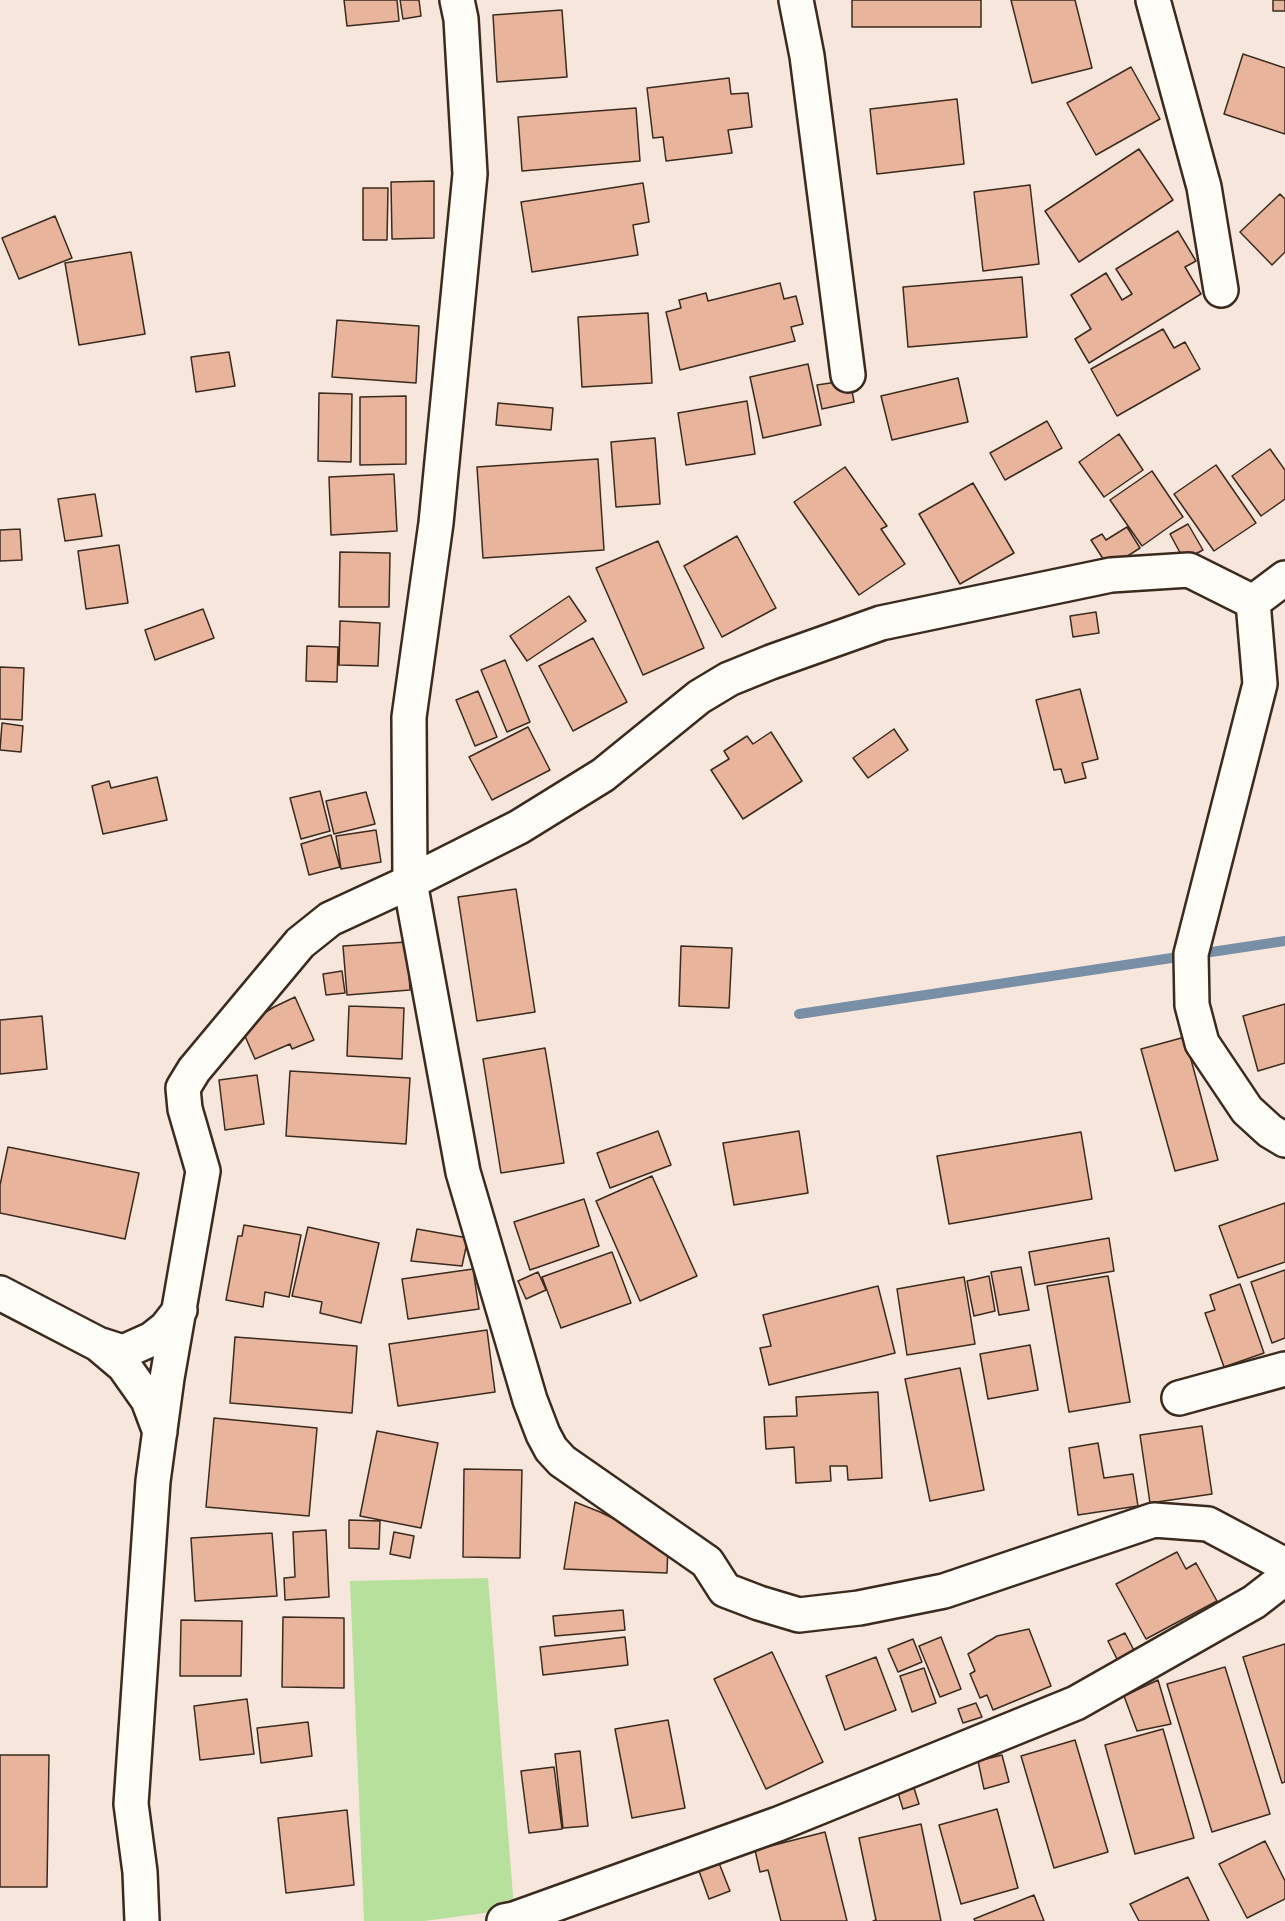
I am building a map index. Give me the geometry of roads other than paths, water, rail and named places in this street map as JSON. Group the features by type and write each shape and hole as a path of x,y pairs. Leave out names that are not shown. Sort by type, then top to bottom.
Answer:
{"street":[{"path":"457,0 461,19 470,174 436,523 409,717 410,882 463,1172 530,1400 543,1434 551,1449 562,1461 707,1562 725,1590 799,1615 859,1608 944,1591 1154,1520 1208,1524 1285,1565"},
{"path":"796,0 807,56 848,375"},
{"path":"1153,0 1204,186 1221,290"},
{"path":"142,1921 140,1872 131,1804 153,1481 167,1378 203,1171 185,1109 183,1088 194,1070 300,943 330,919 519,827 603,775 699,698 729,679 771,662 881,623 1111,574 1189,570 1253,602"},
{"path":"1253,602 1285,578"},
{"path":"1253,602 1260,684 1191,954 1192,1005 1202,1043 1247,1110 1270,1131 1285,1140"},
{"path":"0,1293 98,1344 123,1352 152,1339 166,1328 180,1310"},
{"path":"98,1344 124,1366 148,1400 160,1432"},
{"path":"1179,1398 1285,1369"},
{"path":"504,1921 778,1824 1076,1703 1254,1602 1285,1578"}],"waterway":[{"path":"799,1014 1285,941"}]}
